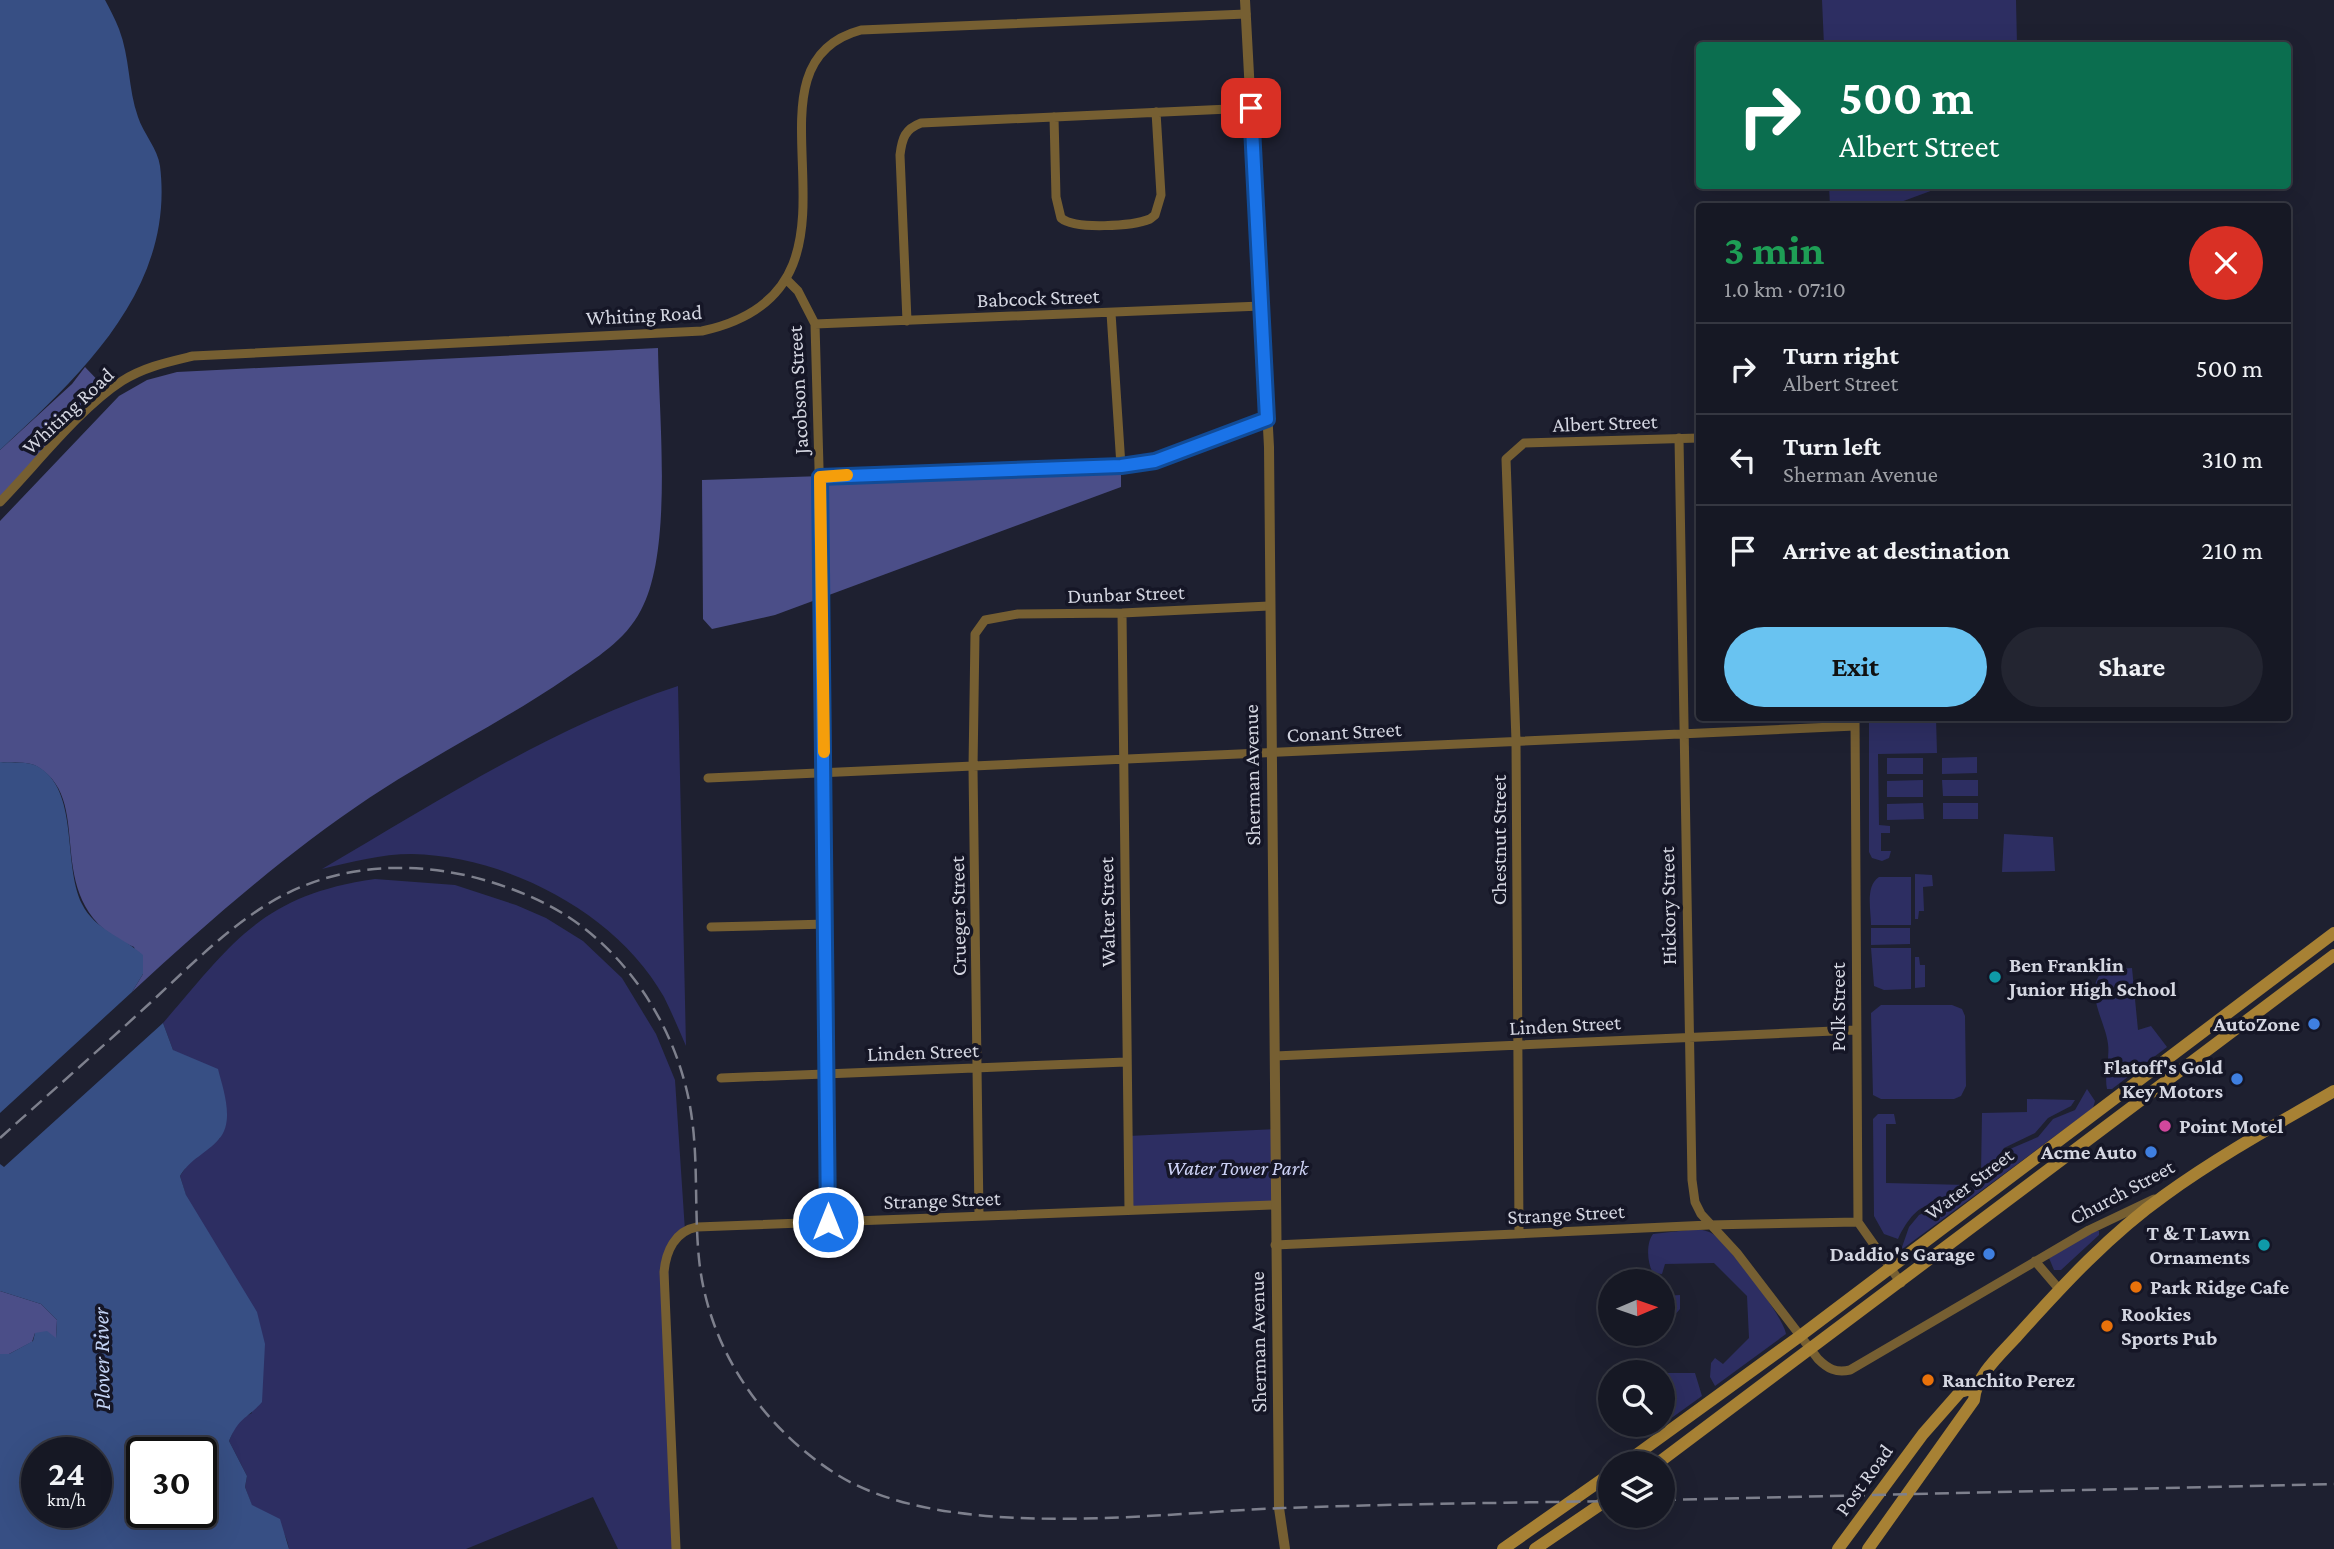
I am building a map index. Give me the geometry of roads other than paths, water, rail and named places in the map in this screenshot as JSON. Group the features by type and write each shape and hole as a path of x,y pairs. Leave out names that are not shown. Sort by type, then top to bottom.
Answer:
{"main road":[{"name":"Water Street","path":"1642,1451 1800,1336 2334,933"},
{"name":"Water Street","path":"1674,1451 1811,1351 2334,955"},
{"name":"Church Street","path":"2164,1195 2257,1135 2334,1091"},
{"path":"1868,1549 1974,1399 1975,1388 2059,1289 2164,1195"},
{"name":"Post Road","path":"1838,1549 1923,1434 1960,1392 1975,1388"},
{"path":"1503,1549 1598,1482"},
{"path":"1535,1549 1598,1506"}],"street":[{"name":"Sherman Avenue","path":"1245,0 1267,419 1279,1508 1285,1549"},
{"name":"Whiting Road","path":"0,502 108,391 136,373 168,361 248,353 702,331 746,316 771,298 786,279 799,248 804,223 804,83 820,52 839,39 861,30 1246,14"},
{"path":"907,321 900,155 905,134 911,127 922,123 1251,108"},
{"path":"1054,117 1056,197 1061,218 1075,225 1136,223 1150,219 1160,205 1156,113"},
{"name":"Jacobson Street","path":"786,279 798,291 815,324 827,924 828,1222"},
{"name":"Babcock Street","path":"815,324 1261,306"},
{"path":"1111,313 1121,466"},
{"path":"820,477 1121,466 1155,461 1267,419"},
{"name":"Albert Street","path":"1513,450 1524,443 1696,438"},
{"name":"Hickory Street","path":"1679,439 1687,1037 1692,1180 1695,1202 1709,1225 1737,1253 1800,1336"},
{"name":"Chestnut Street","path":"1513,450 1506,460 1516,741 1520,1233"},
{"name":"Dunbar Street","path":"985,620 1018,614 1122,613 1269,606"},
{"name":"Walter Street","path":"1122,613 1129,1210"},
{"name":"Crueger Street","path":"979,1216 973,649 975,634 985,620"},
{"name":"Conant Street","path":"708,778 1684,735 1855,722"},
{"name":"Polk Street","path":"1855,722 1857,1222"},
{"path":"711,927 827,924"},
{"name":"Linden Street","path":"1275,1056 1856,1030"},
{"name":"Linden Street","path":"721,1078 1126,1062"},
{"name":"Church Street","path":"1800,1336 1829,1369 1850,1370 2126,1210 2164,1195"},
{"name":"Strange Street","path":"676,1549 664,1286 665,1263 671,1246 685,1231 697,1227 1275,1205"},
{"path":"1857,1222 1901,1283"},
{"name":"Strange Street","path":"1275,1245 1709,1225 1857,1222"},
{"path":"2035,1261 2059,1289"}],"water":[{"path":"0,0 105,0 123,40 138,117 159,160 161,210 153,251 138,289 116,325 91,359 62,391 0,450"},
{"path":"0,762 33,764 50,777 65,809 76,887 82,904 102,927 143,955 143,974 132,992 0,1113"},
{"name":"Plover River","path":"163,1023 173,1050 218,1069 227,1114 224,1132 180,1176 186,1195 257,1312 265,1344 262,1402 240,1422 229,1441 247,1476 245,1487 252,1505 280,1519 289,1549 0,1549 0,1354 9,1354 33,1341 35,1333 47,1331 56,1338 57,1320 41,1304 0,1291 0,1164 4,1167"}],"railway":[{"path":"0,1138 208,950 238,924 271,902 303,886 337,875 372,869 407,868 477,878 511,889 569,917 613,955 649,1001 675,1053 689,1102 695,1147 699,1259 704,1292 714,1324 743,1382 763,1409 809,1455 836,1474 882,1495 934,1509 992,1516 1053,1519 1283,1508 1598,1501"},
{"path":"1675,1500 2334,1484"}],"place":[{"name":"Ben Franklin Junior High School","path":"1995,977"},
{"name":"AutoZone","path":"2314,1024"},
{"name":"Flatoff's Gold Key Motors","path":"2237,1079"},
{"name":"Point Motel","path":"2165,1126"},
{"name":"Acme Auto","path":"2151,1152"},
{"name":"T & T Lawn Ornaments","path":"2264,1245"},
{"name":"Daddio's Garage","path":"1989,1254"},
{"name":"Park Ridge Cafe","path":"2136,1287"},
{"name":"Rookies Sports Pub","path":"2107,1326"},
{"name":"Ranchito Perez","path":"1928,1380"}],"park label":[{"name":"Water Tower Park","path":"1237,1168"}]}
